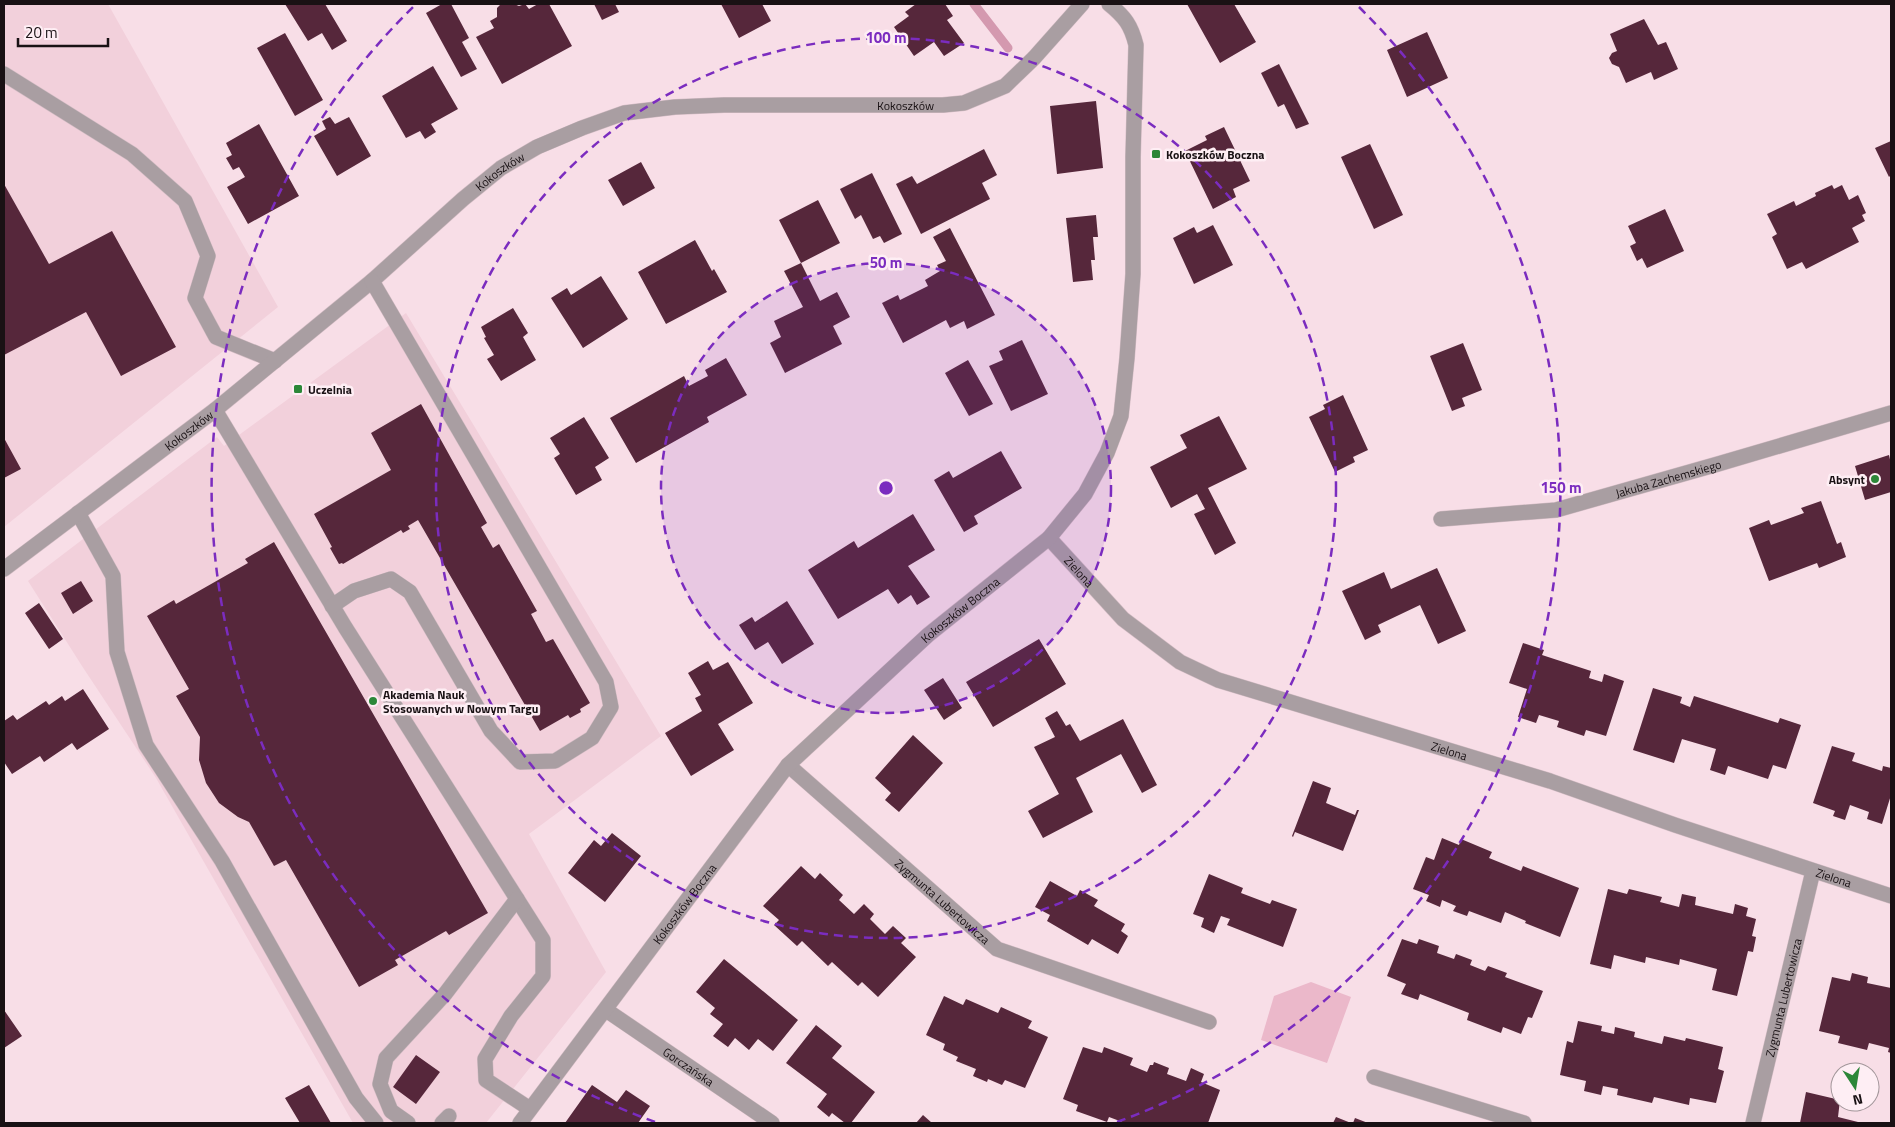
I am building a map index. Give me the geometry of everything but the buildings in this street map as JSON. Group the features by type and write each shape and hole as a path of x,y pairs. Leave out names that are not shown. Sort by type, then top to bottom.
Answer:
{"street":[{"name":"Kokoszków","path":"4,570 215,410 372,281 463,199 501,168 537,147 624,113 724,105 943,105 964,103 1005,86 1034,58 1082,4"},
{"name":"Kokoszków Boczna","path":"520,1123 788,765 928,635 1049,538 1085,494 1107,453 1121,416 1133,274 1133,158 1136,45 1132,29 1110,4"},
{"path":"4,74 132,154 185,201 208,256 195,298 216,337 275,361"},
{"path":"332,606 354,591 391,579 410,592 491,731 520,762 555,761 592,738 611,708 606,682 372,281"},
{"path":"215,410 332,606 544,940 543,976 512,1016 485,1059 486,1080 530,1109"},
{"name":"Jakuba Zachemskiego","path":"1441,519 1556,510 1891,413"},
{"path":"78,513 113,576 117,652 146,746 222,861 356,1098 376,1123"},
{"name":"Zielona","path":"1049,538 1123,618 1180,662 1218,680 1550,781 1891,896"},
{"name":"Zygmunta Lubertowicza","path":"788,765 996,949 1209,1022"},
{"name":"Zygmunta Lubertowicza","path":"1752,1123 1813,871"},
{"path":"408,1123 391,1111 380,1084 386,1058 445,994 517,899"},
{"name":"Gorczańska","path":"606,1010 772,1123"},
{"path":"1374,1077 1524,1123"}],"shaded area":[{"path":"4,4 108,4 278,307 4,527"},
{"name":"Akademia Nauk Stosowanych w Nowym Targu","path":"406,313 661,736 529,834 606,972 486,1123 353,1123 156,778 28,581 217,437 224,446"},
{"path":"1311,982 1351,997 1327,1063 1261,1040 1274,996"}],"waterway":[{"path":"974,4 1008,48"}],"place":[{"name":"Kokoszków Boczna","path":"1156,154"},
{"name":"Uczelnia","path":"298,389"},
{"name":"Absynt","path":"1875,479"},
{"name":"Akademia Nauk Stosowanych w Nowym Targu","path":"373,701"}]}
